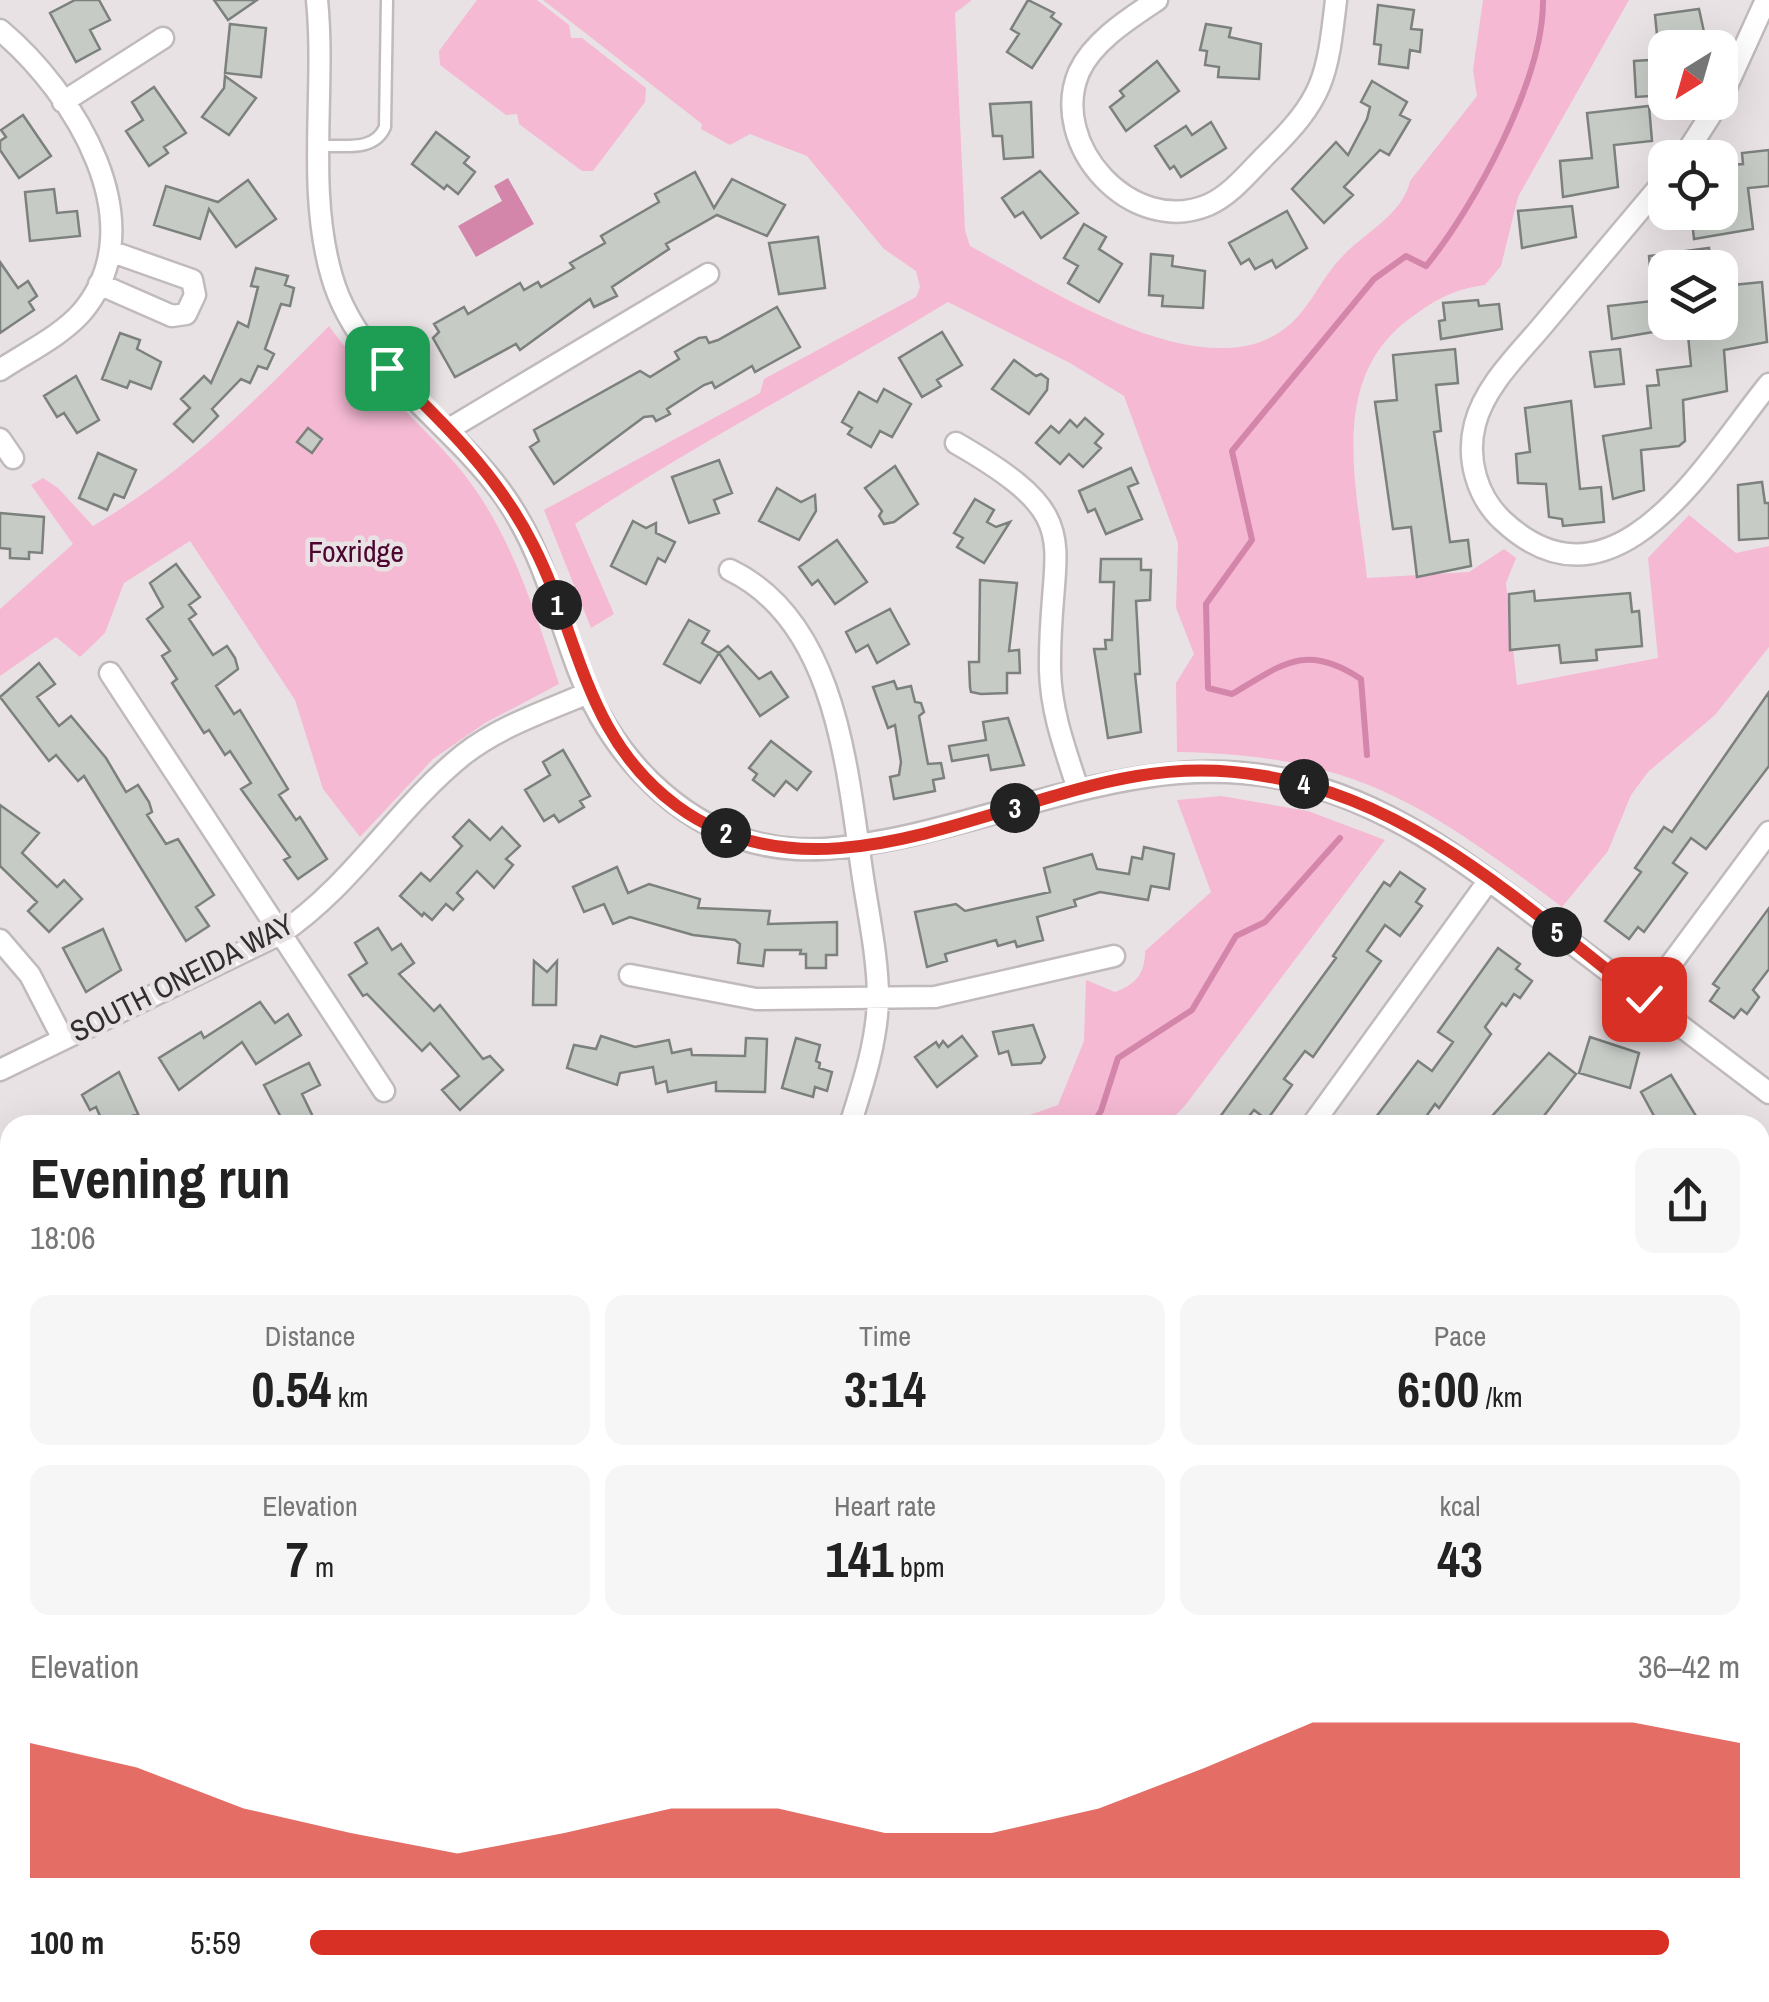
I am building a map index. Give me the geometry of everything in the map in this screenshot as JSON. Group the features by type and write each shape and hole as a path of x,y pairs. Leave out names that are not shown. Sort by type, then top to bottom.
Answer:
{"street":[{"path":"318,0 324,234 333,284 367,344 449,429 505,497 547,575 588,693 610,733 640,772 700,820 769,846 822,849 932,830 1078,788 1139,775 1192,771 1287,780 1393,816 1489,880 1769,1093"},
{"path":"1157,0 1090,54 1080,70 1071,108 1081,146 1108,182 1143,205 1177,211 1210,204 1231,189 1298,124 1324,84 1336,0"},
{"path":"1738,62 1766,0"},
{"path":"0,30 28,56 64,102 113,215 110,251 98,284 79,315 0,370"},
{"path":"64,102 164,38"},
{"path":"1648,200 1497,381 1480,410 1473,441 1475,474 1496,514 1521,535 1551,550 1581,556 1613,550 1666,509 1769,384"},
{"path":"98,284 172,316 186,314 193,304 192,280 110,251"},
{"path":"449,429 708,274"},
{"path":"0,439 12,458"},
{"path":"956,443 1020,482 1053,530 1059,559 1051,688 1058,730 1078,788"},
{"path":"730,570 766,590 791,623 819,673 841,741 878,998 872,1048 853,1115"},
{"path":"110,673 384,1090"},
{"name":"SOUTH ONEIDA WAY","path":"0,1070 280,934 320,904 424,791 464,754 504,730 588,693"},
{"path":"1644,999 1769,832"},
{"path":"1319,1115 1489,880"},
{"path":"0,940 30,976 63,1038"},
{"path":"630,974 756,999 878,998 960,994 1114,956"}],"lane":[{"path":"320,146 372,144 385,127 387,0"}],"green space":[{"path":"477,0 537,0 569,25 571,38 582,38 646,88 645,102 593,171 582,171 519,124 517,114 506,115 440,65 439,51"},
{"path":"543,0 972,0 955,13 965,230 970,246 1127,327 1172,341 1215,348 1254,344 1288,326 1340,259 1399,204 1410,181 1477,96 1473,70 1483,0 1629,0 1518,197 1501,266 1485,285 1449,295 1416,314 1387,339 1369,368 1358,400 1354,434 1354,469 1367,578 1469,572 1504,549 1516,558 1506,583 1517,685 1658,658 1648,558 1689,515 1736,553 1769,546 1769,647 1715,715 1648,772 1631,795 1608,851 1562,907 1469,840 1385,792 1293,763 1177,752 1176,683 1194,654 1176,608 1178,543 1124,396 1070,363 948,302 575,524 614,614 591,628 544,510 760,393 764,379 916,297 920,287 916,271 884,249 807,156 750,134 730,145 701,129 702,124"},
{"name":"Foxridge","path":"329,326 477,492 519,571 559,684 485,723 433,759 360,837 323,789 295,700 190,541 124,583 105,633 80,657 56,637 0,676 0,609 73,544 31,485 43,478 58,488 93,526 190,458 246,409"},
{"path":"1221,796 1308,811 1385,840 1176,1115 1030,1115 1058,1105 1084,1041 1086,980 1115,992 1129,985 1141,972 1145,951 1211,892 1177,800"}],"shaded area":[{"path":"508,178 534,224 476,257 458,226 502,201 494,186"}],"building":[{"path":"75,0 99,0 110,20 90,30 100,49 76,62 50,13"},
{"path":"214,0 257,0 228,20"},
{"path":"1028,0 1054,13 1051,17 1061,24 1032,68 1007,52 1019,34 1011,29"},
{"path":"1378,5 1414,10 1411,29 1422,30 1420,52 1410,50 1408,68 1379,64 1381,45 1374,44"},
{"path":"1699,9 1704,30 1656,30 1655,15"},
{"path":"230,24 266,28 261,77 225,73"},
{"path":"1206,24 1231,28 1229,37 1261,44 1259,79 1218,77 1219,67 1205,65 1207,51 1200,50"},
{"path":"1648,60 1648,96 1636,97 1634,61"},
{"path":"1157,61 1179,91 1126,131 1110,107 1124,96 1120,91"},
{"path":"225,76 256,98 229,135 202,117 224,88"},
{"path":"1372,81 1407,102 1400,115 1410,120 1389,155 1380,150 1344,187 1353,195 1324,223 1292,189 1336,142 1348,155 1367,119 1370,107 1361,102"},
{"path":"154,87 186,133 164,147 168,153 149,166 126,131 143,120 132,102"},
{"path":"1031,102 1033,157 1004,159 1002,136 993,136 990,104"},
{"path":"1648,106 1652,140 1614,145 1618,187 1563,197 1560,161 1592,158 1587,113"},
{"path":"23,115 51,156 19,178 0,150 0,141 6,137 1,130"},
{"path":"1211,122 1226,148 1181,177 1174,166 1170,169 1155,146 1186,126 1192,135"},
{"path":"436,132 469,157 464,163 475,172 458,194 447,185 444,189 412,164"},
{"path":"1769,150 1769,186 1748,188 1753,229 1694,239 1693,230 1738,230 1738,164 1743,164 1742,153"},
{"path":"1040,171 1078,213 1041,238 1023,212 1015,217 1002,198"},
{"path":"695,172 714,208 732,179 785,205 767,236 717,215 666,244 669,249 612,287 617,296 594,307 590,299 520,350 516,344 455,377 433,338 439,332 434,324 464,307 468,314 520,283 524,290 538,282 541,287 574,268 570,263 605,243 601,236 659,202 655,194"},
{"path":"248,180 276,219 236,247 209,209 200,239 154,225 166,186 218,202"},
{"path":"54,189 57,213 77,211 80,236 30,241 25,192"},
{"path":"1572,206 1576,237 1522,248 1518,211"},
{"path":"1287,211 1307,248 1276,268 1272,260 1255,269 1249,259 1241,264 1229,243"},
{"path":"1084,224 1106,237 1099,249 1122,264 1099,302 1068,283 1078,266 1064,258"},
{"path":"818,237 825,288 779,294 769,243"},
{"path":"1151,254 1173,256 1172,266 1205,271 1203,308 1162,306 1163,296 1149,295"},
{"path":"0,262 18,288 28,281 37,296 29,302 34,310 0,333"},
{"path":"256,268 288,276 285,285 294,288 290,306 281,304 265,349 274,354 267,369 258,366 250,383 241,379 212,409 218,416 193,442 174,424 190,408 181,399 204,376 211,383 238,322 248,327 258,287 251,286"},
{"path":"1762,282 1767,342 1724,350 1727,391 1683,400 1685,441 1679,446 1641,450 1644,490 1613,499 1603,436 1651,428 1647,386 1659,385 1657,370 1691,366 1688,340 1738,340 1738,284"},
{"path":"1478,300 1479,306 1499,304 1502,329 1441,339 1443,303"},
{"path":"1648,302 1648,333 1612,339 1608,306"},
{"path":"777,307 800,347 755,372 752,366 715,388 712,382 704,385 656,421 653,416 644,417 554,484 530,447 539,441 534,430 640,371 650,377 679,359 675,352 699,338 706,337 709,343 718,340"},
{"path":"942,332 962,365 937,380 941,386 922,397 899,358"},
{"path":"120,333 140,340 137,349 161,362 151,389 130,381 127,388 102,379"},
{"path":"1455,349 1458,383 1436,385 1441,431 1434,432 1450,542 1468,540 1471,566 1417,577 1411,527 1393,529 1375,402 1397,400 1393,355"},
{"path":"1620,349 1624,384 1595,387 1590,352"},
{"path":"1014,360 1036,376 1041,374 1048,379 1047,390 1029,414 992,389"},
{"path":"76,376 99,420 77,433 64,413 57,417 44,396"},
{"path":"884,389 911,404 892,437 880,431 871,447 848,434 852,428 842,422 859,392 877,402"},
{"path":"1571,401 1580,489 1601,487 1604,522 1563,526 1562,519 1549,517 1546,484 1518,483 1516,454 1530,452 1525,408"},
{"path":"1085,418 1103,434 1095,443 1101,448 1083,467 1069,454 1060,464 1036,443 1051,426 1059,433 1070,420 1077,427"},
{"path":"308,428 322,439 312,453 297,442"},
{"path":"98,453 136,470 124,498 114,494 107,510 79,498"},
{"path":"719,460 732,493 714,500 719,513 689,523 672,477"},
{"path":"895,466 918,504 894,522 884,524 879,516 882,511 865,488"},
{"path":"1131,468 1138,483 1128,487 1142,519 1106,534 1095,509 1088,512 1079,491"},
{"path":"1762,482 1765,503 1769,503 1769,538 1739,540 1738,485"},
{"path":"777,488 801,502 815,495 816,511 799,540 759,521"},
{"path":"975,499 994,510 987,522 996,527 1010,522 984,563 957,547 963,538 954,533"},
{"path":"0,513 44,517 42,553 29,552 29,559 10,558 10,549 0,548"},
{"path":"633,521 646,528 656,523 656,533 675,542 665,562 658,558 646,584 611,566"},
{"path":"837,540 867,582 835,604 818,580 812,585 799,567"},
{"path":"1101,559 1141,559 1141,570 1151,570 1150,600 1136,601 1140,674 1135,674 1141,732 1108,738 1094,649 1106,649 1105,640 1112,640 1114,582 1100,582"},
{"path":"176,564 200,597 189,605 196,614 189,619 213,655 227,646 235,658 238,669 216,686 234,714 240,710 288,789 279,795 296,820 300,817 327,859 298,879 284,860 290,857 241,789 251,783 230,751 225,755 209,730 204,733 172,683 177,679 162,656 170,651 147,619 163,607 150,583"},
{"path":"980,580 1017,583 1009,651 1019,650 1020,673 1007,673 1007,693 971,692 969,662 979,662"},
{"path":"1534,591 1535,601 1630,593 1632,612 1639,611 1642,646 1596,650 1597,660 1561,663 1559,645 1510,650 1509,594"},
{"path":"890,609 909,644 877,663 868,645 856,652 846,632"},
{"path":"689,620 709,631 702,643 719,653 700,683 664,664"},
{"path":"728,646 759,679 771,672 788,697 760,716 719,653"},
{"path":"39,663 55,684 37,697 59,726 71,716 106,758 126,792 138,785 152,812 147,815 166,844 178,839 214,895 196,907 209,926 186,941 84,776 78,781 56,755 49,761 0,697"},
{"path":"894,681 897,689 911,686 915,702 921,703 924,712 919,716 928,764 941,763 944,778 933,780 935,791 894,799 890,777 899,775 901,762 895,725 888,728 873,687"},
{"path":"1769,692 1769,766 1706,849 1691,838 1673,863 1687,873 1644,932 1638,927 1629,939 1605,921 1641,872 1635,868 1664,827 1672,832"},
{"path":"1008,718 1024,765 991,770 988,755 952,761 949,746 986,740 983,722"},
{"path":"771,741 811,772 797,790 786,781 774,796 753,780 757,774 749,768"},
{"path":"563,750 590,796 580,801 584,807 559,822 554,815 544,821 525,790 550,775 543,762"},
{"path":"0,805 39,833 22,853 57,887 64,880 82,899 49,932 28,911 37,902 0,866"},
{"path":"469,820 490,840 502,827 520,846 506,859 513,865 494,888 477,871 457,893 463,899 453,910 446,904 432,920 424,913 422,916 400,896 421,873 430,881 462,846 453,837"},
{"path":"1144,847 1174,854 1169,889 1151,886 1148,900 1100,892 1074,900 1076,906 1037,917 1043,940 1017,947 1015,941 998,946 996,940 945,954 947,961 927,967 915,912 956,904 965,911 1050,892 1044,868 1092,854 1097,869 1129,874 1132,857 1142,859"},
{"path":"617,867 628,893 649,884 700,899 698,908 770,911 768,924 837,922 837,955 826,955 826,968 806,968 806,954 800,954 801,950 765,950 763,966 738,963 740,944 735,940 693,935 630,917 613,924 604,904 584,912 573,887"},
{"path":"1400,872 1425,889 1416,902 1422,906 1400,936 1385,925 1367,951 1381,961 1313,1057 1305,1051 1284,1079 1292,1085 1271,1115 1254,1110 1250,1115 1221,1115 1336,958 1333,956 1384,882 1390,886"},
{"path":"1769,908 1769,969 1753,990 1759,997 1747,1014 1741,1009 1734,1018 1710,1001 1719,988 1713,984"},
{"path":"378,928 392,950 401,944 414,963 399,974 434,1011 440,1005 483,1059 490,1056 503,1070 460,1110 442,1090 459,1076 430,1043 422,1051 367,994 363,996 349,975 367,963 355,943"},
{"path":"103,929 121,970 86,992 63,948"},
{"path":"1498,948 1520,964 1516,969 1532,981 1520,998 1514,994 1506,1006 1502,1003 1485,1027 1491,1034 1439,1108 1435,1104 1427,1115 1378,1115 1418,1061 1432,1071 1453,1042 1438,1032"},
{"path":"534,961 547,972 557,961 556,1005 533,1005"},
{"path":"260,1002 275,1023 288,1014 301,1035 256,1064 242,1042 179,1090 159,1058 201,1032 204,1038"},
{"path":"1033,1025 1045,1057 1041,1063 1012,1065 1008,1051 999,1054 993,1032"},
{"path":"601,1036 635,1047 669,1040 672,1053 691,1049 692,1055 745,1056 746,1038 767,1039 765,1092 716,1091 716,1082 668,1092 666,1081 656,1084 653,1067 620,1073 617,1085 567,1068 574,1045 596,1049"},
{"path":"962,1036 977,1056 937,1087 915,1057 936,1042 939,1047 943,1041 948,1047"},
{"path":"1590,1037 1639,1053 1630,1088 1579,1073"},
{"path":"796,1038 820,1045 816,1061 819,1068 832,1072 827,1091 815,1087 813,1097 782,1088"},
{"path":"1549,1053 1576,1074 1545,1115 1493,1115"},
{"path":"309,1063 320,1085 302,1094 312,1115 280,1115 264,1085"},
{"path":"119,1072 138,1114 100,1115 96,1107 90,1110 82,1095"},
{"path":"1671,1075 1695,1115 1654,1115 1641,1092"}],"waterway":[{"path":"1367,755 1361,679 1342,668 1325,662 1295,661 1232,694 1208,688 1206,604 1252,540 1232,451 1374,279 1406,256 1426,266 1445,241 1485,176 1519,103 1532,66 1543,0"},
{"path":"1098,1115 1118,1058 1192,1010 1236,936 1265,922 1340,838"}],"route":[{"path":"387,368 449,429 522,523 547,575 588,693 610,733 657,789 721,831 769,846 822,849 932,830 1078,788 1139,775 1192,771 1262,775 1319,788 1393,816 1456,856 1644,999"}]}
